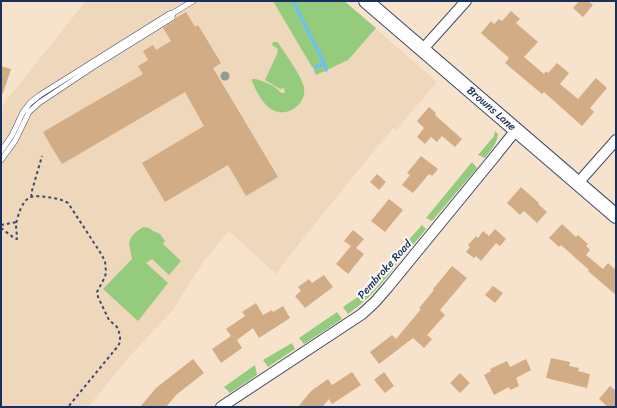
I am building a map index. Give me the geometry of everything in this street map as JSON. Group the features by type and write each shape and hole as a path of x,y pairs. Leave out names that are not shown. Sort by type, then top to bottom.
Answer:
{"street":[{"name":"Browns Lane","path":"366,1 616,216"},
{"path":"422,50 466,1"},
{"name":"Pembroke Road","path":"222,407 362,314 375,302 516,130"},
{"path":"578,183 616,140"}],"lane":[{"path":"1,151 11,137 23,112 40,94 169,14 193,1"},
{"path":"1,160 15,141 32,108 93,67 172,18 173,13"}],"path":[{"path":"32,197 31,194 42,156"},
{"path":"1,227 17,239 17,222 25,202 32,197 50,197 59,199 68,203 105,261 105,277 97,292 109,320 119,332 120,342 68,407"},
{"path":"1,227 17,222"}],"shaded area":[{"path":"86,1 344,1 437,82 396,130 393,128 304,237 276,274 229,231 204,261 172,311 129,357 88,407 1,407 1,107"}],"green space":[{"path":"273,1 292,1 322,62 315,67 312,67"},
{"path":"294,1 344,1 376,28 348,60 316,75 314,71 320,65 324,64 324,70 327,69"},
{"path":"273,42 277,42 279,44 297,71 304,87 304,94 299,105 289,111 277,112 271,109 265,104 257,93 252,81 252,79 255,79 263,81 281,93 285,92 284,88 280,89 265,80 277,54 278,49 272,45"},
{"path":"495,131 498,134 495,144 491,150 485,158 478,155 494,136"},
{"path":"472,162 477,168 432,221 426,218"},
{"path":"422,225 426,229 404,256 398,252"},
{"path":"143,227 149,228 160,234 165,241 163,244 181,261 169,275 152,259 146,263 168,283 138,321 103,289 132,259 129,246 130,240 135,233"},
{"path":"393,257 398,262 387,277 369,297 348,314 343,307 359,296"},
{"path":"337,312 342,319 304,344 299,338"},
{"path":"292,343 295,349 268,367 263,360"},
{"path":"255,365 257,375 230,393 224,387"}],"building":[{"path":"579,1 588,1 593,5 583,17 573,8"},
{"path":"511,11 520,19 516,23 538,42 524,57 544,74 546,71 548,73 557,63 569,73 560,84 578,99 596,78 607,88 590,108 594,112 582,126 544,92 542,94 505,63 509,58 481,33 491,21 494,24 499,19 502,21"},
{"path":"186,12 195,27 198,25 221,63 213,68 278,177 246,196 228,165 165,202 142,163 204,126 185,92 62,164 43,132 143,74 138,66 148,60 143,51 153,45 156,50 171,41 163,28"},
{"path":"1,66 11,69 3,93 1,93"},
{"path":"429,107 436,113 435,115 462,139 455,147 442,136 437,142 431,137 425,144 417,137 424,128 417,121"},
{"path":"421,156 438,169 432,176 429,174 413,193 402,185 410,175 407,173"},
{"path":"377,174 386,182 379,190 370,182"},
{"path":"521,187 547,212 537,223 524,211 520,215 507,203"},
{"path":"389,199 403,210 385,232 371,221"},
{"path":"562,224 576,237 578,235 588,244 586,246 590,250 586,255 603,269 608,263 616,270 616,295 561,245 559,247 549,238"},
{"path":"495,229 506,239 500,246 496,243 481,261 476,256 474,258 466,252 470,247 468,245 476,236 478,238 483,231 489,236"},
{"path":"353,230 364,239 356,248 364,254 348,274 336,264 351,246 344,241"},
{"path":"452,266 467,278 440,310 445,315 427,335 432,339 424,348 413,338 379,364 370,352 392,335 396,339 421,309 419,308"},
{"path":"324,275 333,287 305,308 295,296 301,291 298,287 309,279 312,283"},
{"path":"493,286 503,293 495,303 485,295"},
{"path":"256,303 263,315 272,310 273,312 283,306 290,318 259,338 253,328 237,340 242,348 221,363 212,349 231,336 226,329 245,316 242,312"},
{"path":"551,358 570,362 569,366 579,368 578,371 590,374 587,388 546,378"},
{"path":"193,359 204,373 176,395 166,407 140,407 156,388"},
{"path":"526,359 531,370 516,378 519,386 510,390 509,387 494,395 484,375 491,371 490,369 507,361 510,367"},
{"path":"352,372 361,385 332,404 329,399 322,407 298,407 311,391 328,379 332,385"},
{"path":"384,372 394,386 385,393 374,380"},
{"path":"460,373 470,383 460,393 450,383"},
{"path":"610,386 616,391 616,407 608,407 599,399"}],"waterway":[{"path":"293,1 324,63 326,70"},
{"path":"315,68 323,63"}]}
